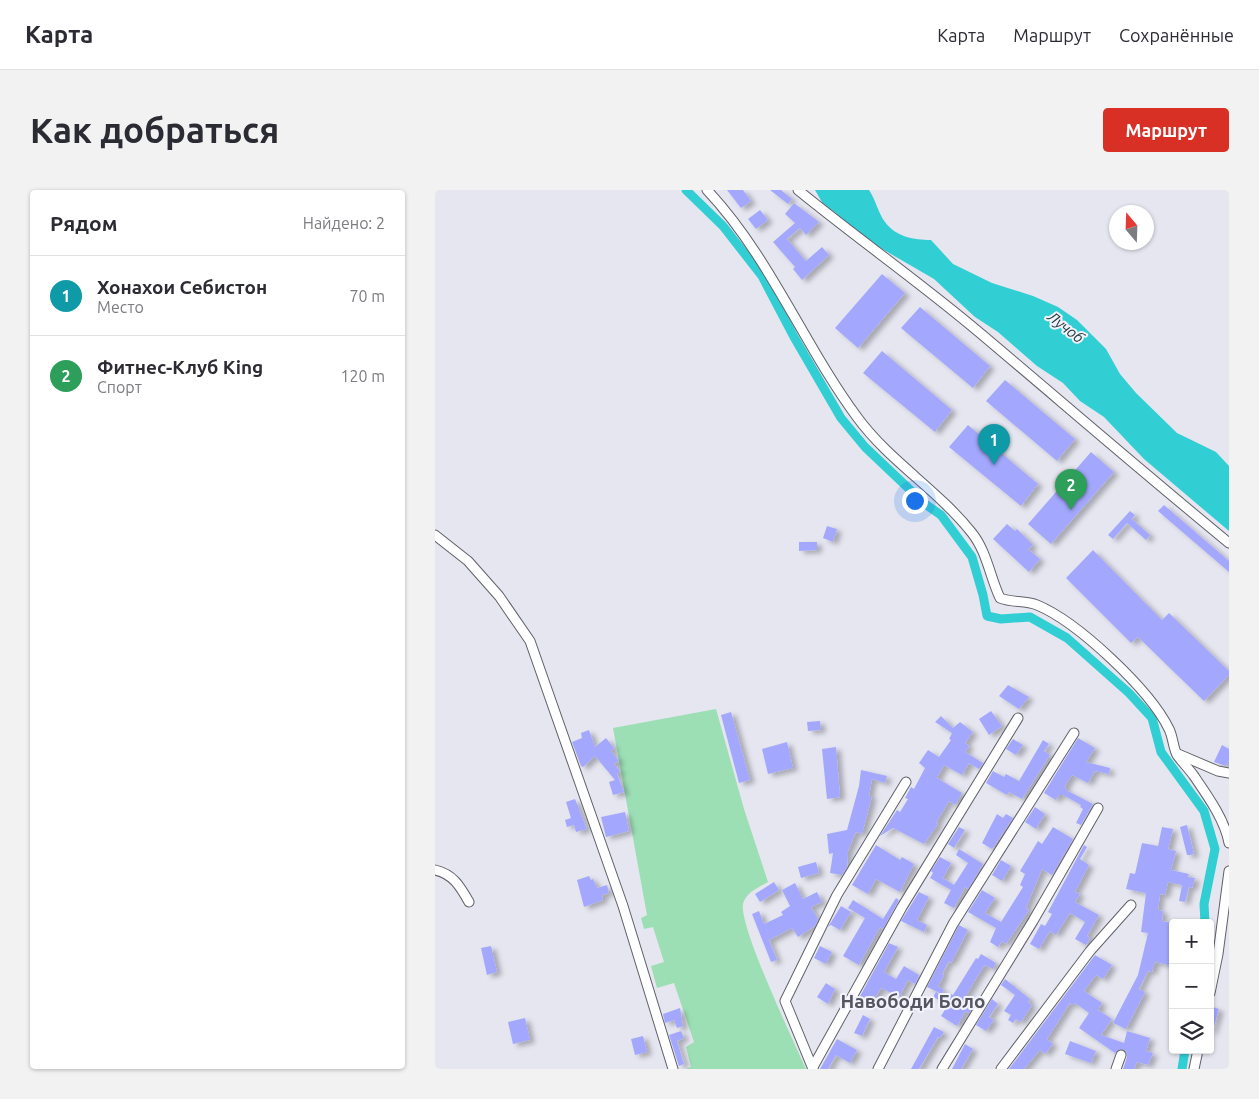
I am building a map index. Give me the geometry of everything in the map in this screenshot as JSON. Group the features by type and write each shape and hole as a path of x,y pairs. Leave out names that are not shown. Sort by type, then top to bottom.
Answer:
{"street":[{"path":"707,190 724,208 778,287 835,386 859,420 893,455 938,496 973,534 988,562 1001,598 1006,601 1027,601 1037,605 1083,634 1124,673 1154,706 1170,730 1177,754 1216,812 1229,843"},
{"path":"798,190 845,228 888,258 980,332 1101,438 1229,543"},
{"path":"435,535 468,561 499,596 530,641 623,906 673,1069"},
{"path":"813,1068 902,907 1017,718"},
{"path":"878,1069 953,924 1074,733"},
{"path":"1177,754 1218,771 1229,773"},
{"path":"813,1068 785,1001 837,896 906,782"},
{"path":"942,1069 1033,922 1098,808"},
{"path":"435,870 445,872 458,883 469,902"},
{"path":"1214,973 1229,871"},
{"path":"1001,1069 1090,951 1131,905"},
{"path":"1194,1069 1197,1054"},
{"path":"1116,1069 1121,1055"}],"green space":[{"path":"716,709 744,809 768,882 747,896 743,904 744,917 758,959 806,1069 686,1069 691,1067 686,1047 694,1042 674,983 657,988 651,966 664,962 653,927 644,929 641,918 647,915 613,728"}],"water":[{"name":"Лучоб","path":"815,190 869,190 883,218 894,231 906,237 931,240 953,264 992,283 1033,296 1058,307 1077,320 1106,349 1120,374 1136,393 1177,433 1216,452 1229,466 1229,531 1144,459 1104,417 1080,401 1063,383 1037,366 998,332 975,317 934,279 846,228 836,213 823,204"}],"building":[{"path":"727,190 743,190 751,201 741,208"},
{"path":"770,190 781,190 792,199 788,204"},
{"path":"794,203 819,222 806,235 800,228 787,239 806,261 822,247 829,255 802,280 793,269 795,267 773,242 795,223 785,214"},
{"path":"760,210 768,220 756,229 748,219"},
{"path":"882,274 905,293 858,348 835,328"},
{"path":"920,307 990,366 973,388 901,328"},
{"path":"882,351 952,410 935,432 863,373"},
{"path":"1005,380 1075,439 1057,461 986,401"},
{"path":"968,425 1038,484 1021,506 949,447"},
{"path":"1091,452 1114,472 1051,544 1028,524"},
{"path":"1164,505 1229,561 1229,572 1158,511"},
{"path":"1130,511 1135,515 1132,519 1150,535 1146,540 1127,523 1113,539 1108,535"},
{"path":"1007,524 1015,531 1017,529 1033,545 1028,549 1040,559 1029,572 993,539"},
{"path":"827,526 837,529 833,542 823,538"},
{"path":"799,542 817,542 817,550 799,551"},
{"path":"1093,550 1162,620 1169,613 1229,671 1229,675 1204,701 1138,637 1131,643 1066,578"},
{"path":"1008,685 1029,697 1019,709 999,696"},
{"path":"991,711 1002,726 989,735 979,719"},
{"path":"731,712 750,780 739,783 721,715"},
{"path":"941,716 953,728 960,722 973,732 965,743 969,746 965,752 983,763 979,769 969,763 962,775 944,765 937,778 962,793 955,805 949,801 936,823 938,824 924,844 893,828 880,836 897,810 900,812 908,799 905,798 911,787 914,789 925,768 919,763 928,750 939,757 951,740 949,739 952,733 935,722"},
{"path":"820,721 821,730 808,731 807,722"},
{"path":"589,730 595,747 606,738 614,748 611,751 619,761 614,764 620,771 617,774 624,792 613,795 609,782 615,780 595,756 583,767 581,766 572,742 582,738 581,733"},
{"path":"1078,738 1095,748 1086,762 1110,768 1109,774 1095,771 1088,783 1072,775 1065,786 1066,790 1093,804 1081,825 1076,823 1083,809 1080,807 1081,805 1063,795 1059,795 1056,800 1044,793"},
{"path":"1013,739 1023,745 1016,755 1006,749"},
{"path":"1043,740 1049,744 1044,751 1050,755 1022,799 1009,792 1007,795 986,783 993,771 1004,777 1006,774 1019,781"},
{"path":"787,742 793,768 768,774 762,749"},
{"path":"1222,745 1229,749 1229,760 1226,766 1214,762"},
{"path":"836,747 840,797 827,799 822,749"},
{"path":"861,770 887,776 885,783 872,779 869,796 872,796 862,834 856,832 848,851 847,867 842,875 830,873 833,853 829,854 827,834 847,830 859,786"},
{"path":"575,799 587,829 576,832 574,825 567,827 565,820 571,818 566,802"},
{"path":"1035,807 1045,814 1036,829 1025,822"},
{"path":"625,812 629,831 606,837 601,817"},
{"path":"997,814 1003,818 1006,814 1013,818 992,849 982,843"},
{"path":"1187,825 1194,854 1190,855 1187,855 1180,827"},
{"path":"959,827 965,830 954,848 948,844"},
{"path":"1053,827 1073,839 1052,875 1042,869 1026,908 1029,910 1006,944 1002,941 998,947 990,942 996,928 968,912 982,890 995,898 985,913 1001,922 1023,887 1020,885 1025,874 1020,871 1038,841 1042,844"},
{"path":"1162,827 1173,829 1168,849 1176,851 1171,870 1189,874 1188,877 1195,878 1192,888 1189,887 1185,902 1179,901 1182,885 1168,882 1165,895 1160,894 1158,910 1163,911 1162,921 1169,922 1169,965 1155,962 1152,972 1148,971 1139,989 1145,992 1126,1029 1113,1023 1138,975 1148,933 1141,932 1146,893 1126,889 1130,873 1135,874 1142,843 1158,846"},
{"path":"876,845 900,860 902,857 914,864 900,892 876,879 868,894 852,885"},
{"path":"1084,845 1087,847 1080,859 1089,865 1075,892 1080,894 1075,902 1099,915 1087,936 1090,938 1086,945 1075,939 1085,922 1070,913 1056,935 1050,931 1039,949 1030,944 1041,924 1045,926 1052,914 1048,912"},
{"path":"959,849 983,864 968,889 965,887 954,908 944,903 951,890 930,878 933,873 931,871 940,857 951,863 943,878 954,885 968,863 956,855"},
{"path":"1001,860 1011,866 1002,881 992,875"},
{"path":"816,862 819,873 801,878 798,867"},
{"path":"589,876 591,880 593,879 597,888 607,885 609,893 602,895 603,900 584,907 577,880"},
{"path":"774,882 779,890 760,902 755,894"},
{"path":"795,883 803,899 817,892 822,902 811,907 818,919 815,926 798,937 792,928 769,940 777,960 771,962 752,914 759,911 764,924 783,915 781,912 790,906 782,890"},
{"path":"919,892 929,897 917,920 927,925 924,932 901,921"},
{"path":"896,898 899,900 883,929 880,927 859,965 843,956 865,918 848,908 853,900 883,919"},
{"path":"841,906 851,912 840,930 831,925 828,927"},
{"path":"959,925 968,930 951,963 949,961 942,974 944,975 938,986 944,990 942,994 927,987"},
{"path":"889,943 898,947 884,972 896,979 904,966 919,975 915,984 908,980 899,997 881,988 871,1005 859,998"},
{"path":"491,946 497,972 487,975 481,948"},
{"path":"820,946 832,952 826,964 814,958"},
{"path":"981,954 996,963 993,969 985,965 977,977 963,1001 973,1007 969,1013 966,1011 957,1026 941,1016 948,1005 933,997 936,992 949,998 951,994 953,995 976,958 978,959"},
{"path":"1095,955 1112,965 1103,979 1096,975 1084,991 1102,1003 1098,1010 1112,1019 1101,1035 1124,1043 1127,1031 1150,1038 1146,1051 1153,1053 1148,1065 1137,1062 1134,1069 1123,1069 1127,1057 1126,1051 1120,1049 1115,1053 1079,1028 1089,1013 1075,1003 1073,1005 1070,1003 1047,1039 1053,1044 1045,1054 1040,1050 1024,1069 1009,1069"},
{"path":"1005,979 1030,999 1028,1002 1032,1005 1021,1022 1016,1019 1013,1023 1008,1020 1011,1015 1004,1011 1015,995 1001,985"},
{"path":"826,983 835,989 828,1004 817,997"},
{"path":"992,999 998,1004 989,1017 994,1020 986,1031 976,1025"},
{"path":"1214,1007 1219,1009 1214,1026"},
{"path":"680,1008 683,1026 677,1028 674,1020 665,1023 663,1014"},
{"path":"863,1015 870,1019 862,1036 854,1033"},
{"path":"525,1018 530,1040 513,1044 508,1022"},
{"path":"934,1027 944,1032 940,1038 938,1037 919,1069 911,1069"},
{"path":"681,1031 684,1038 677,1041 684,1064 679,1066 669,1035"},
{"path":"643,1036 647,1052 635,1055 631,1039"},
{"path":"837,1039 857,1050 850,1063 836,1055 828,1069 820,1069"},
{"path":"1070,1041 1096,1051 1091,1063 1065,1054"},
{"path":"965,1044 973,1049 961,1069 952,1069"}],"waterway":[{"path":"686,190 723,226 762,276 794,337 841,418 865,447 925,504 941,515 972,557 987,616 1001,619 1030,617 1067,638 1129,693 1152,718 1161,752 1204,811 1215,849 1204,904 1205,919"},
{"path":"1182,1069 1184,1054"}],"place":[{"name":"Хонахои Себистон","path":"994,465"},
{"name":"Фитнес-Клуб King","path":"1071,510"}],"district":[{"name":"Навободи Боло","path":"913,1001"}]}
